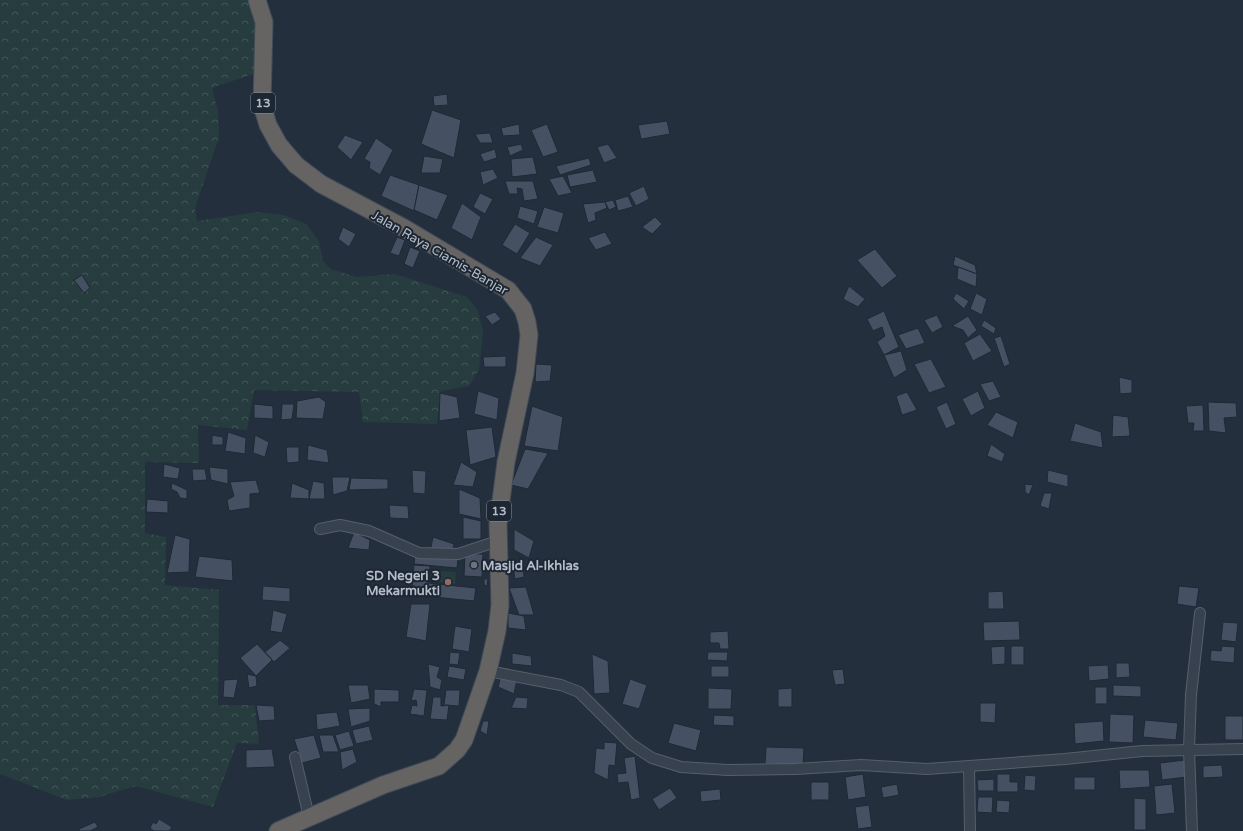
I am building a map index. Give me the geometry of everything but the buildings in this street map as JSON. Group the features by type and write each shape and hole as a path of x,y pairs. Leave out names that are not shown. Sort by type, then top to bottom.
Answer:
{"highway":[{"name":"Jalan Raya Ciamis-Banjar","path":"257,0 264,22 262,105 268,125 279,145 296,165 321,184 404,228 508,290 523,310 529,335 525,373 506,462 500,503 498,541 500,605 498,631 488,671 464,740 447,760 432,769 383,785 278,831"}],"street":[{"path":"320,529 340,525 369,531 419,553 454,555 498,541"},
{"path":"1192,831 1189,749 1191,695 1200,613"},
{"path":"488,671 561,685 579,692 631,744 652,758 681,766 728,770 795,769 861,764 927,769 969,768 1142,751 1243,749"},
{"path":"296,757 309,817"},
{"path":"969,768 970,831"}],"green space":[{"path":"0,0 247,0 254,18 256,36 253,74 212,88 218,112 219,137 195,208 197,221 258,212 284,215 306,224 319,241 323,261 331,269 356,277 395,274 467,297 478,310 483,332 479,370 469,386 441,391 437,424 363,422 359,392 254,390 247,430 198,425 199,463 145,462 145,533 166,537 165,585 219,590 218,705 255,705 259,744 237,743 213,807 136,786 99,797 67,800 0,774"},
{"path":"432,570 456,572 455,584 431,581"}],"place":[{"name":"Masjid Al-Ikhlas","path":"474,565"},
{"name":"SD Negeri 3 Mekarmukti","path":"448,582"}]}
